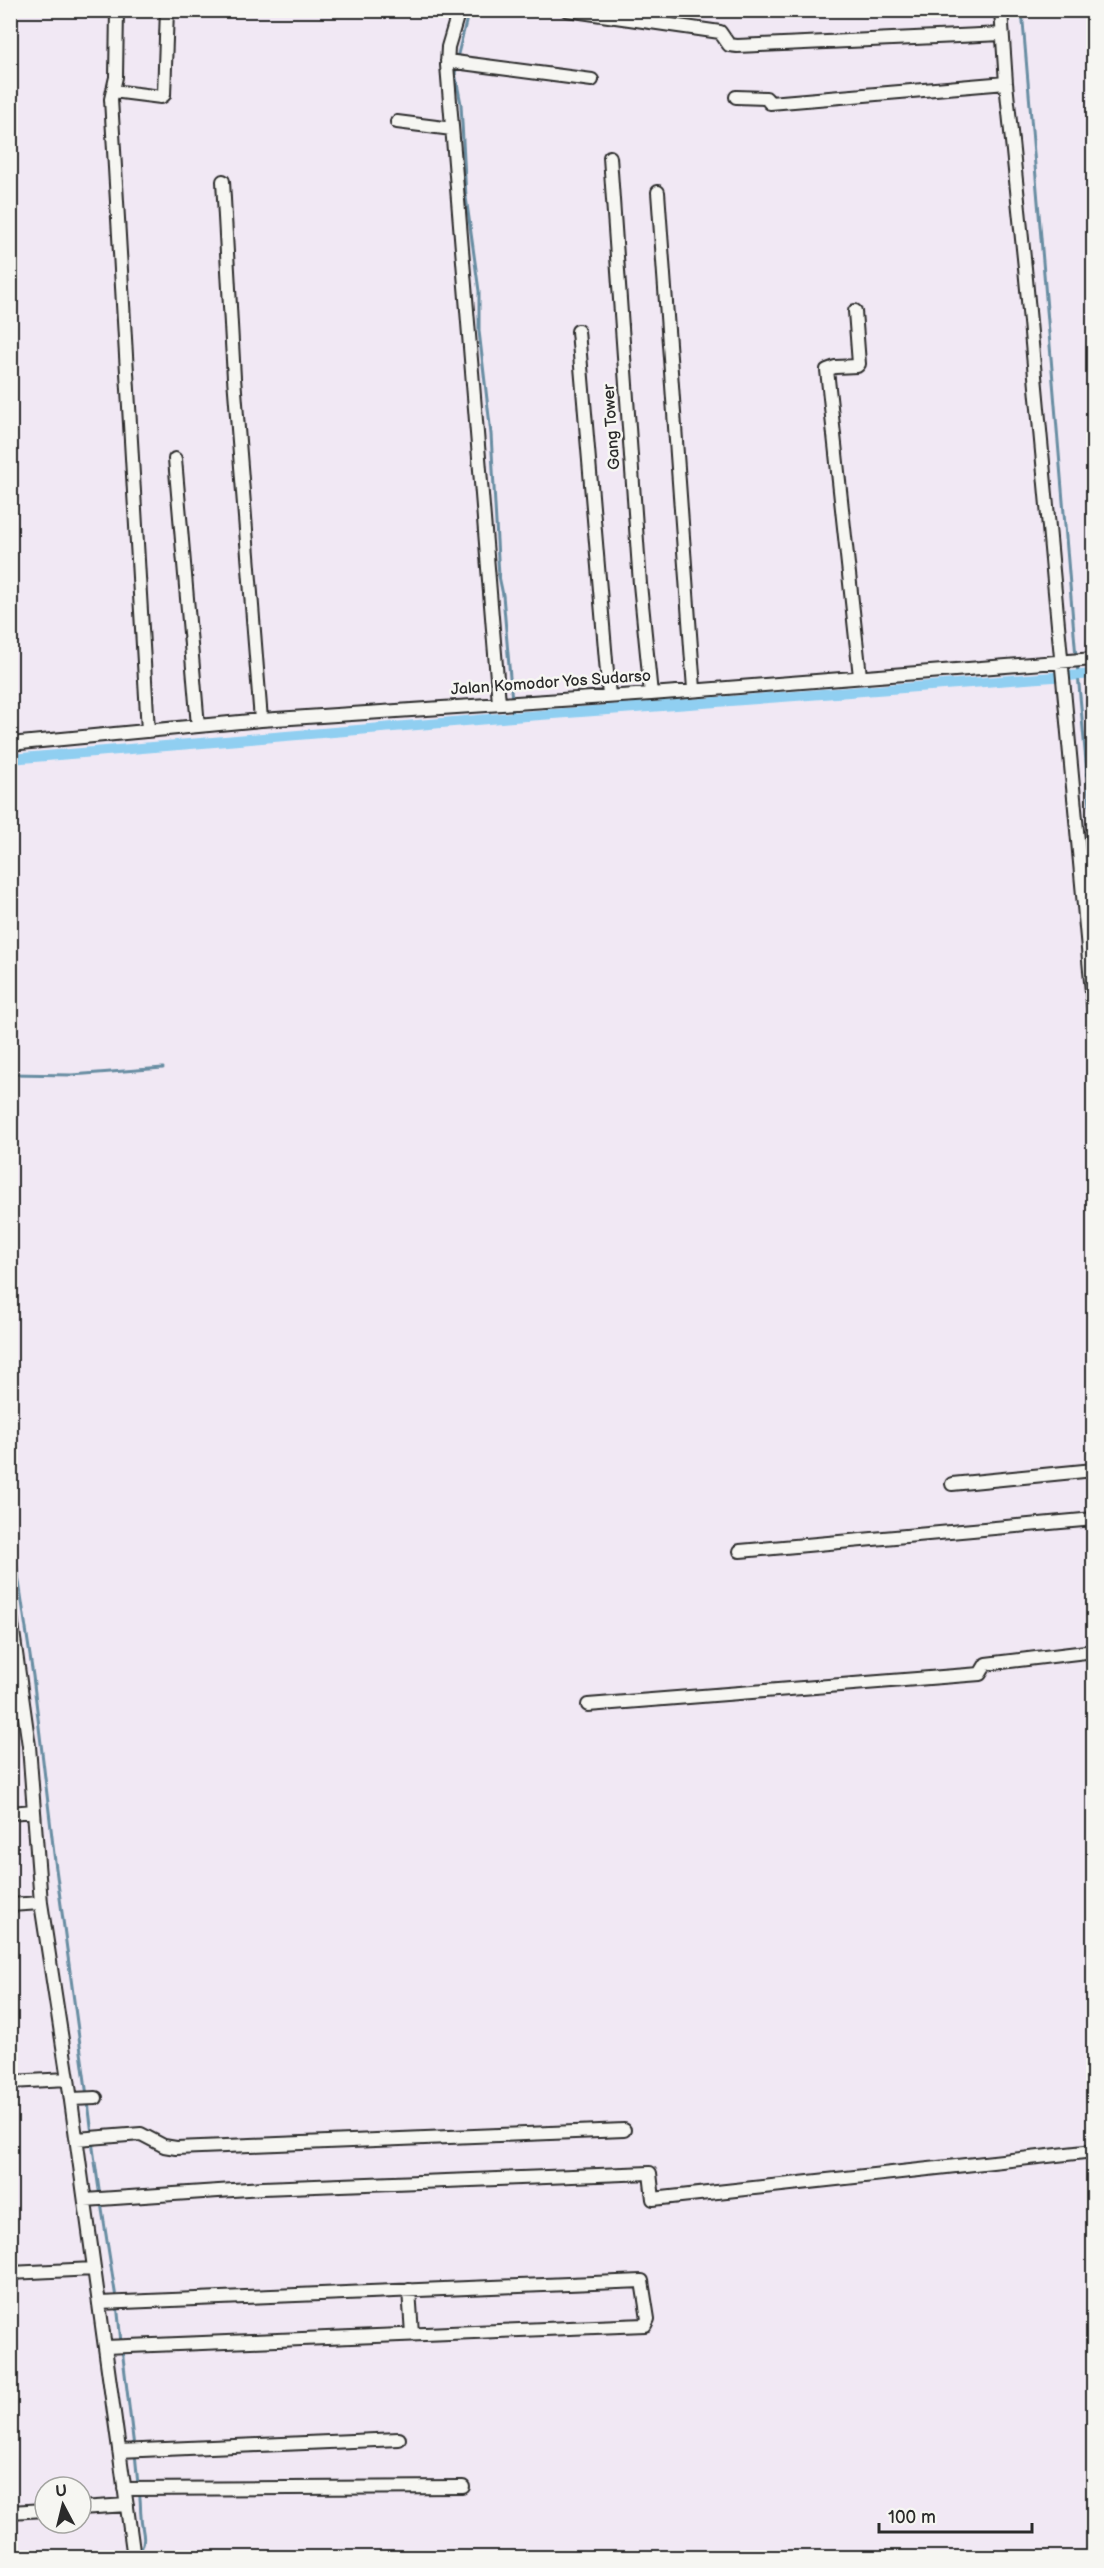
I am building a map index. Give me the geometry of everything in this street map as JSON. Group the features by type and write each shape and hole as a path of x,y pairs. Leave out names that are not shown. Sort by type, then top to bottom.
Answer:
{"street":[{"path":"117,10 116,77 111,111 148,730"},
{"path":"113,91 161,98 164,95 167,10"},
{"path":"459,10 448,47 447,61 502,702"},
{"path":"567,10 720,32 729,45 737,46 1002,34"},
{"path":"1001,10 1006,83 1064,664 1064,688 1090,932 1094,1014"},
{"path":"447,61 592,80"},
{"path":"736,97 766,98 770,103 1006,83"},
{"path":"397,122 452,129"},
{"name":"Gang Tower","path":"610,157 640,584 651,694"},
{"path":"223,182 234,378 261,720"},
{"path":"658,192 694,688"},
{"path":"855,311 859,364 828,370 860,676"},
{"path":"578,331 609,696"},
{"path":"175,459 198,726"},
{"name":"Jalan Komodor Yos Sudarso","path":"10,744 261,720 502,702 651,694 694,688 860,676 1064,664 1091,659"},
{"path":"952,1484 1094,1470"},
{"path":"740,1551 1094,1519"},
{"path":"10,1610 29,1746 41,1903 68,2079 76,2099 89,2199 94,2269 104,2302 134,2558"},
{"path":"588,1705 980,1674 986,1664 1094,1652"},
{"path":"10,1813 34,1811"},
{"path":"10,1905 41,1903"},
{"path":"10,2082 68,2079"},
{"path":"76,2099 95,2098"},
{"path":"81,2139 141,2134 164,2146 176,2148 624,2130"},
{"path":"89,2199 263,2188 650,2173 653,2199 1094,2151"},
{"path":"10,2273 94,2269"},
{"path":"104,2302 642,2281 648,2319 645,2325 110,2347"},
{"path":"410,2290 412,2334"},
{"path":"122,2451 399,2439"},
{"path":"127,2489 463,2487"},
{"path":"93,2507 127,2505"},
{"path":"10,2512 33,2511"}],"waterway":[{"path":"458,54 469,10"},
{"path":"1022,10 1076,657"},
{"path":"457,66 455,73 461,104 466,197 479,291 479,331 491,434 499,576 503,595 512,701"},
{"path":"1077,663 1094,850"},
{"path":"10,759 513,717 1094,674"},
{"path":"512,707 513,717"},
{"path":"10,1074 72,1075 163,1068"},
{"path":"10,1521 33,1676 54,1854 87,2096"},
{"path":"88,2102 92,2134"},
{"path":"92,2141 100,2197"},
{"path":"101,2203 116,2298"},
{"path":"117,2304 121,2342"},
{"path":"122,2349 134,2447"},
{"path":"135,2453 138,2485"},
{"path":"139,2492 144,2537 141,2550 144,2558"}]}
